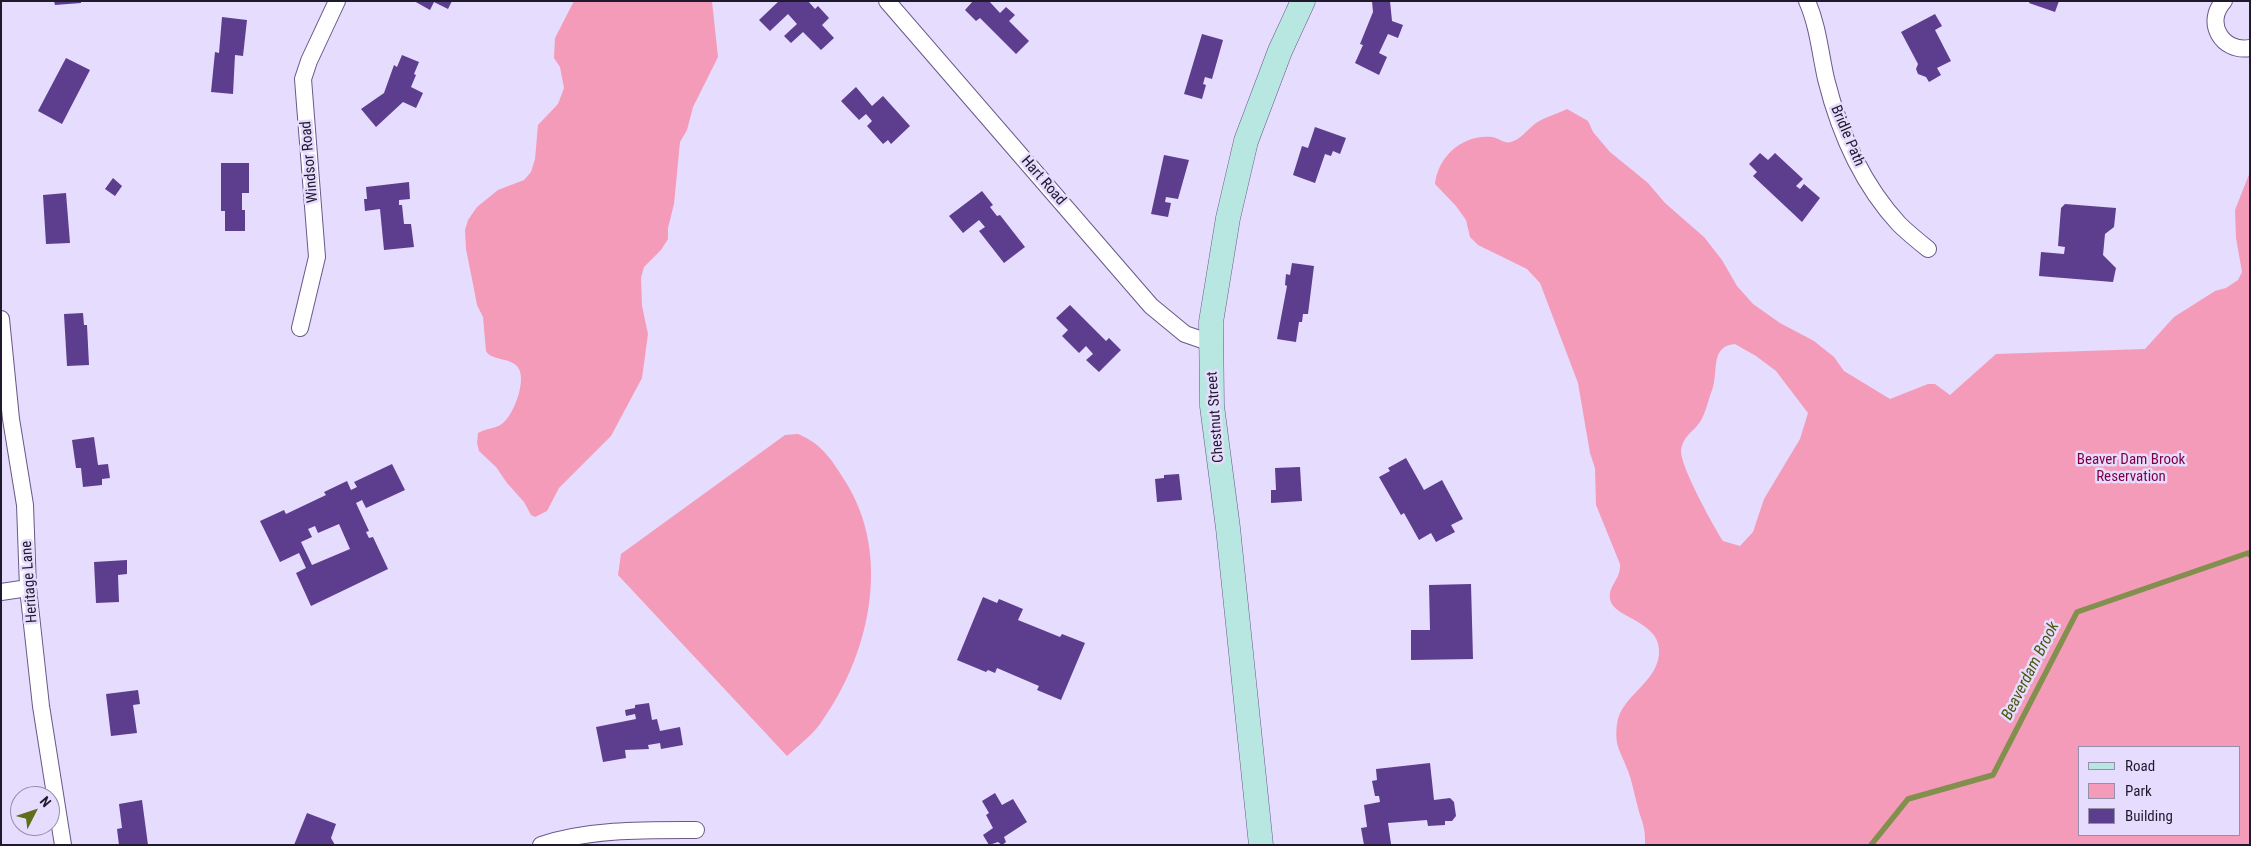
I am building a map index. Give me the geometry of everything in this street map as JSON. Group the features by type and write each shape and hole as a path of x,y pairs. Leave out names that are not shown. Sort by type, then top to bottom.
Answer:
{"street":[{"name":"Windsor Road","path":"300,328 317,257 304,79 309,61 337,1"},
{"name":"Hart Road","path":"887,1 1151,306 1186,334 1212,343"},
{"name":"Chestnut Street","path":"1260,845 1228,528 1212,406 1211,322 1228,218 1246,141 1280,51 1303,1"},
{"name":"Bridle Path","path":"1807,1 1819,36 1834,107 1850,148 1885,207 1905,230 1928,249"},
{"path":"2224,1 2215,16 2217,32 2230,46 2242,49 2250,48"},
{"name":"Heritage Lane","path":"1,319 10,419 25,505 28,588 41,706 63,845"},
{"path":"1,592 28,588"},
{"path":"541,845 556,840 597,835 650,830 696,830"}],"green space":[{"path":"574,1 712,1 718,57 693,107 687,130 680,142 674,204 668,228 668,239 661,250 644,267 641,278 642,306 648,334 642,378 611,436 559,488 547,511 535,517 531,515 524,502 496,467 479,451 477,443 478,433 500,425 507,418 518,396 521,379 517,366 509,361 492,356 486,351 483,317 477,305 466,249 465,230 468,220 477,207 498,190 524,180 531,172 535,159 538,125 558,104 564,88 560,67 554,58 555,38"},
{"name":"Beaver Dam Brook Reservation","path":"1567,109 1588,121 1593,132 1610,152 1648,183 1665,203 1704,237 1722,260 1737,286 1753,304 1780,323 1814,341 1834,357 1844,371 1890,399 1928,384 1935,384 1950,395 1996,354 2145,349 2174,317 2215,291 2226,288 2238,280 2242,272 2236,238 2235,210 2250,172 2250,845 1645,845 1643,824 1629,775 1617,744 1616,732 1620,714 1626,704 1654,670 1658,660 1659,649 1656,639 1651,632 1619,611 1610,599 1611,590 1619,574 1620,564 1596,505 1595,468 1590,453 1578,383 1540,283 1527,269 1478,245 1470,237 1466,220 1456,206 1435,184 1441,164 1462,143 1481,137 1492,137 1511,142 1521,137 1540,121","holes":["1735,344 1756,356 1776,371 1808,413 1800,439 1764,499 1753,532 1740,546 1723,541 1691,482 1681,450 1686,438 1704,415 1714,383 1716,361 1721,350"]},
{"path":"798,434 820,448 831,460 845,481 860,510 868,541 871,573 869,606 862,637 851,668 837,697 820,724 809,737 787,756 618,575 621,554 785,435"}],"building":[{"path":"54,1 81,1 81,3 55,5"},
{"path":"414,1 452,1 448,9 434,2 430,10"},
{"path":"779,1 808,1 815,9 818,6 829,18 822,25 834,38 821,50 803,32 791,43 784,36 797,24 788,14 770,31 759,20"},
{"path":"973,1 989,1 1000,13 1006,7 1015,15 1009,21 1029,41 1016,54 980,18 976,21 965,10"},
{"path":"1372,1 1390,1 1392,21 1403,25 1398,38 1388,34 1379,53 1387,57 1379,75 1355,63 1363,45 1360,44 1373,12"},
{"path":"2030,1 2059,1 2055,12 2029,3"},
{"path":"1935,14 1942,26 1935,30 1951,61 1937,68 1941,75 1929,82 1926,77 1918,74 1916,69 1918,64 1901,32"},
{"path":"222,17 247,20 243,56 235,55 233,94 211,92 215,52 219,53"},
{"path":"1202,34 1223,40 1212,79 1205,77 1203,84 1206,85 1202,99 1184,94"},
{"path":"402,55 419,62 411,87 423,93 416,108 403,102 376,127 361,109 384,93 394,65 397,67"},
{"path":"66,58 90,70 62,124 38,111"},
{"path":"856,87 872,106 883,96 910,126 891,144 888,140 883,144 867,126 872,121 866,114 859,120 841,101"},
{"path":"1315,127 1346,138 1340,154 1333,151 1331,156 1325,154 1315,183 1293,175 1302,146 1308,148"},
{"path":"1760,153 1768,160 1775,153 1803,179 1796,186 1800,189 1804,184 1820,198 1802,222 1753,176 1757,172 1749,164"},
{"path":"1164,155 1189,160 1178,199 1166,197 1165,202 1171,203 1168,217 1151,214"},
{"path":"221,163 249,163 249,193 242,193 242,210 245,210 245,231 225,231 225,211 221,211"},
{"path":"113,178 122,186 115,196 105,189"},
{"path":"409,182 410,199 399,200 399,205 402,205 404,224 411,224 414,247 384,250 380,209 365,211 366,187"},
{"path":"982,191 993,205 990,207 997,216 1000,215 1025,247 1004,263 979,231 985,227 979,220 963,233 949,216"},
{"path":"66,193 70,243 46,244 43,195"},
{"path":"2065,204 2116,208 2114,227 2105,234 2103,255 2116,268 2113,282 2039,276 2041,252 2064,254 2065,247 2058,246 2061,208"},
{"path":"1292,263 1314,266 1308,314 1303,314 1302,322 1299,322 1296,342 1277,339 1287,286 1285,285 1286,274 1290,275"},
{"path":"1070,305 1106,341 1109,338 1121,350 1099,372 1086,360 1093,354 1086,346 1079,353 1062,336 1068,330 1056,318"},
{"path":"83,313 84,325 87,325 89,365 67,366 64,314"},
{"path":"94,437 98,465 108,464 110,478 102,479 102,485 83,487 81,468 76,468 72,440"},
{"path":"1406,458 1424,490 1442,480 1463,519 1451,525 1455,532 1436,542 1431,533 1419,540 1404,513 1401,515 1379,477 1390,471 1388,468"},
{"path":"392,464 405,490 366,508 362,500 356,503 369,531 366,532 369,538 373,537 388,569 311,606 296,573 306,568 299,553 280,562 260,521 284,510 286,514 326,495 324,492 347,481 351,490 357,487 354,482","holes":["339,524 350,549 312,565 301,542 312,537 308,529 315,526 318,533"]},
{"path":"1300,467 1302,501 1271,503 1271,490 1276,490 1275,468"},
{"path":"1179,474 1182,500 1157,502 1155,479 1164,478 1164,475"},
{"path":"127,560 127,574 118,575 119,602 96,603 94,562"},
{"path":"1471,584 1473,659 1411,660 1411,630 1430,630 1429,585"},
{"path":"983,597 997,603 999,599 1023,609 1018,620 1060,637 1062,634 1085,643 1061,700 1037,690 1039,686 997,668 995,673 988,670 986,672 957,660"},
{"path":"138,690 140,704 133,705 137,733 111,736 106,694"},
{"path":"649,703 652,720 657,719 660,731 680,727 683,745 661,749 660,743 648,745 649,749 625,750 626,758 603,762 596,727 636,719 635,714 626,716 625,710 635,708 635,705"},
{"path":"1430,763 1434,800 1450,798 1454,802 1456,816 1452,821 1445,821 1445,825 1428,826 1427,820 1388,823 1391,844 1364,845 1361,828 1367,827 1364,805 1380,802 1379,796 1375,796 1372,781 1377,780 1376,769"},
{"path":"995,793 1002,805 1013,799 1027,822 1004,837 1006,842 1002,845 998,842 989,845 983,835 993,828 986,815 989,813 982,801"},
{"path":"142,800 148,845 119,845 117,829 122,828 119,804"},
{"path":"307,813 336,824 331,838 335,845 294,845"}],"waterway":[{"name":"Beaverdam Brook","path":"1871,845 1908,799 1993,775 2077,612 2248,553 2250,555"}]}
